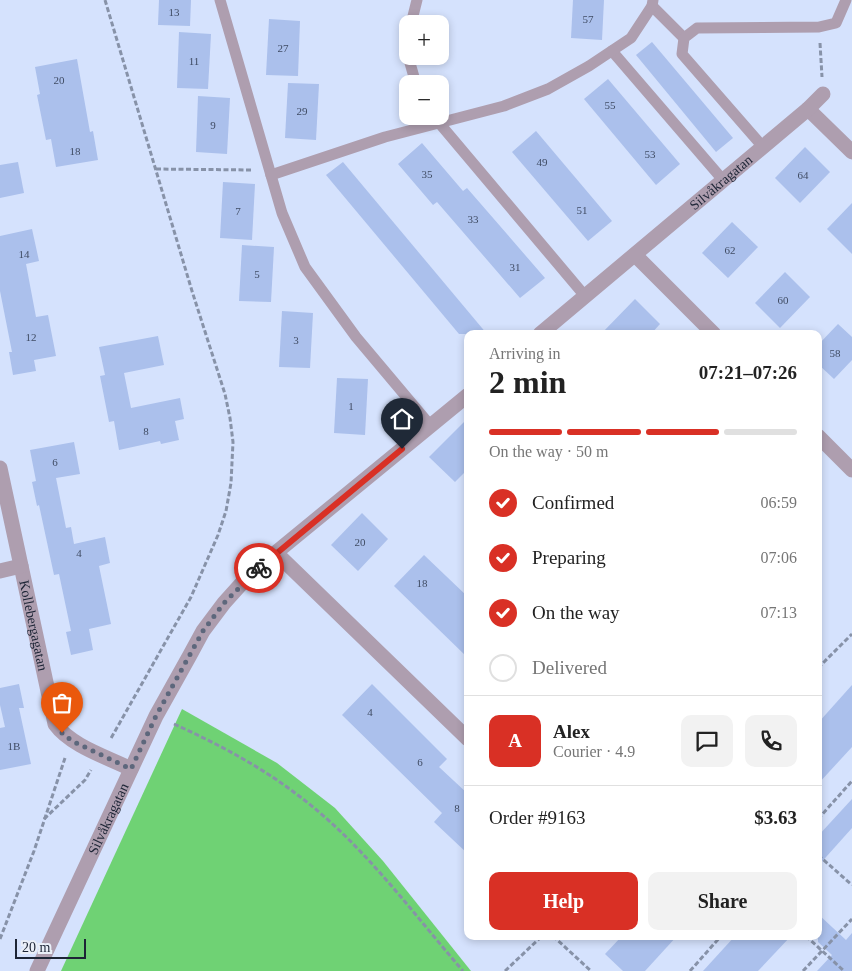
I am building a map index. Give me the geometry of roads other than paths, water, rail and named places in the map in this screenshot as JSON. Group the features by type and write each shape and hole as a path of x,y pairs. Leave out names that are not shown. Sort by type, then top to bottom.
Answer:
{"street":[{"name":"Silvåkragatan","path":"545,330 808,109 822,94"},
{"path":"808,109 852,152"},
{"path":"634,255 710,330"},
{"name":"Silvåkragatan","path":"38,971 156,716 203,631 242,583 464,398"},
{"path":"822,440 852,470"},
{"name":"Kollebergagatan","path":"0,468 55,724 72,741 131,769"},
{"path":"276,553 464,735"},
{"path":"0,571 20,566"}],"lane":[{"path":"220,0 282,213 305,267 356,338 430,426"},
{"path":"413,15 417,0"},
{"path":"763,147 682,54 684,38 696,28 819,27 836,23 846,0"},
{"path":"449,117 504,106 548,89 589,66 631,38 653,3 684,38"},
{"path":"612,51 723,180"},
{"path":"270,173 421,125"},
{"path":"440,125 585,296"}]}
